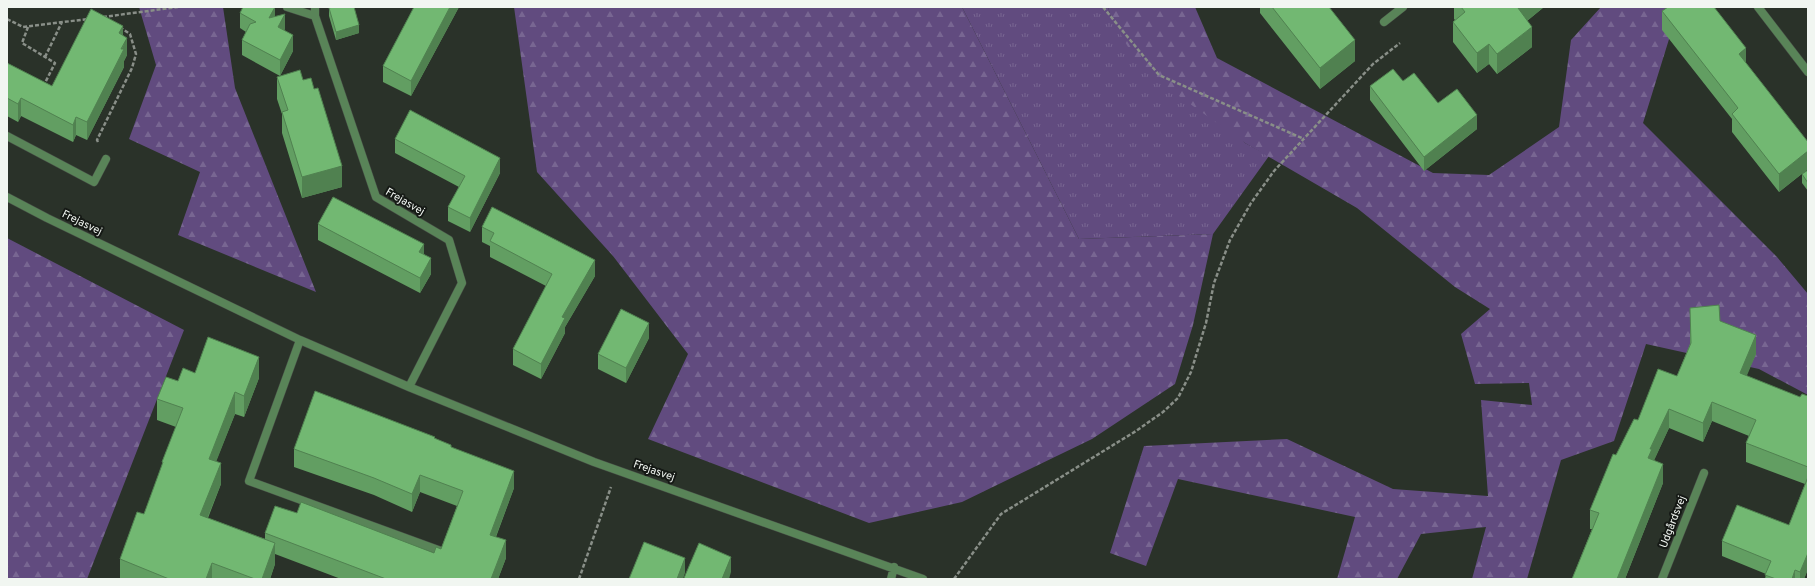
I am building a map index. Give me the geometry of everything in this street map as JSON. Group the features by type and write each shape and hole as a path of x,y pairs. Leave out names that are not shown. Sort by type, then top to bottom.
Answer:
{"street":[{"path":"287,7 315,16"},
{"name":"Frejasvej","path":"315,7 315,16 376,198 449,240 462,283 410,387"},
{"path":"1384,22 1403,7"},
{"path":"1758,7 1808,72"},
{"path":"7,136 94,182 106,159"},
{"name":"Frejasvej","path":"7,197 47,218 300,340 410,387 617,470 894,567 923,579"},
{"path":"300,340 249,481 441,551"},
{"name":"Udgårdsvej","path":"1662,579 1704,473"},
{"path":"891,579 894,567"}],"path":[{"path":"96,18 178,7"},
{"path":"1103,7 1159,75 1304,138"},
{"path":"110,16 113,21"},
{"path":"7,19 23,27 28,27 90,19"},
{"path":"45,57 62,22"},
{"path":"106,159 97,140 132,68 136,54 130,34 116,26"},
{"path":"28,27 22,43 55,63 41,92"},
{"path":"954,579 1001,514 1136,431 1163,412 1178,398 1191,372 1206,323 1214,283 1230,240 1251,203 1274,171 1304,138 1373,64 1400,43"},
{"path":"579,579 617,470"}],"green space":[{"path":"139,7 223,7 235,88 316,292 178,235 200,172 129,139 156,65"},
{"path":"514,7 962,7 1079,239 1213,234 1193,325 1175,384 1092,439 962,502 869,523 648,439 688,354 613,256 537,172"},
{"path":"962,7 1108,7 1111,18 1245,143 1269,156 1213,234 1079,239"},
{"path":"1108,7 1195,7 1217,58 1433,173 1489,175 1559,127 1571,40 1601,7 1679,7 1643,123 1777,257 1808,294 1808,395 1759,369 1646,344 1614,441 1561,460 1527,579 1472,579 1486,527 1421,534 1397,579 1337,579 1355,517 1178,479 1146,566 1110,553 1144,446 1287,439 1393,489 1488,496 1481,400 1532,405 1529,383 1475,384 1461,334 1490,309 1455,287 1357,208 1245,143 1141,69 1111,18"},
{"path":"7,238 184,330 87,579 7,579"}],"building":[{"path":"243,7 275,7 269,18 285,14 278,27 293,35 280,60 242,40 250,24 256,22 240,13"},
{"path":"354,7 359,25 336,32 329,8"},
{"path":"414,7 450,7 411,81 383,66"},
{"path":"1272,7 1329,7 1355,40 1320,68"},
{"path":"1461,7 1519,7 1518,8 1532,27 1497,54 1489,44 1477,53 1453,22 1465,12"},
{"path":"1668,7 1714,7 1746,48 1739,54 1808,142 1808,151 1779,174 1732,114 1738,108 1662,11"},
{"path":"91,9 123,26 119,33 127,38 121,49 124,49 87,122 76,117 73,125 21,98 18,104 7,98 7,63 52,86"},
{"path":"1393,69 1403,81 1414,73 1438,103 1457,89 1477,115 1424,157 1370,86"},
{"path":"300,70 303,80 311,78 314,89 318,88 342,166 302,177 282,112 288,110 277,77"},
{"path":"410,110 500,158 470,218 448,207 465,176 395,139"},
{"path":"1808,170 1808,183 1802,174"},
{"path":"333,197 424,244 419,252 431,258 420,278 318,224"},
{"path":"492,207 595,260 562,317 565,318 541,364 513,349 552,274 490,241 494,233 482,227"},
{"path":"1719,305 1720,321 1756,335 1740,373 1800,397 1802,394 1808,396 1808,467 1746,443 1756,420 1712,402 1703,423 1669,409 1650,449 1652,449 1648,458 1663,464 1617,579 1572,579 1599,513 1590,510 1613,454 1616,455 1634,419 1638,420 1658,369 1677,376 1691,343 1690,308"},
{"path":"621,309 649,323 626,368 598,354"},
{"path":"208,337 259,357 244,396 235,392 209,459 221,463 200,515 275,543 262,579 255,579 212,563 206,579 169,579 120,559 137,512 144,514 183,408 157,399 166,377 178,381 183,368 195,373"},
{"path":"315,391 435,437 434,438 451,445 451,447 514,471 490,535 506,540 491,579 386,579 265,533 275,506 297,513 301,502 434,553 436,547 441,549 463,491 420,475 412,494 374,478 294,449"},
{"path":"1808,477 1808,553 1800,572 1795,570 1792,579 1776,579 1765,575 1771,561 1722,541 1737,505 1789,525"},
{"path":"644,542 685,558 677,579 629,579"},
{"path":"699,543 731,557 722,579 684,578"}]}
